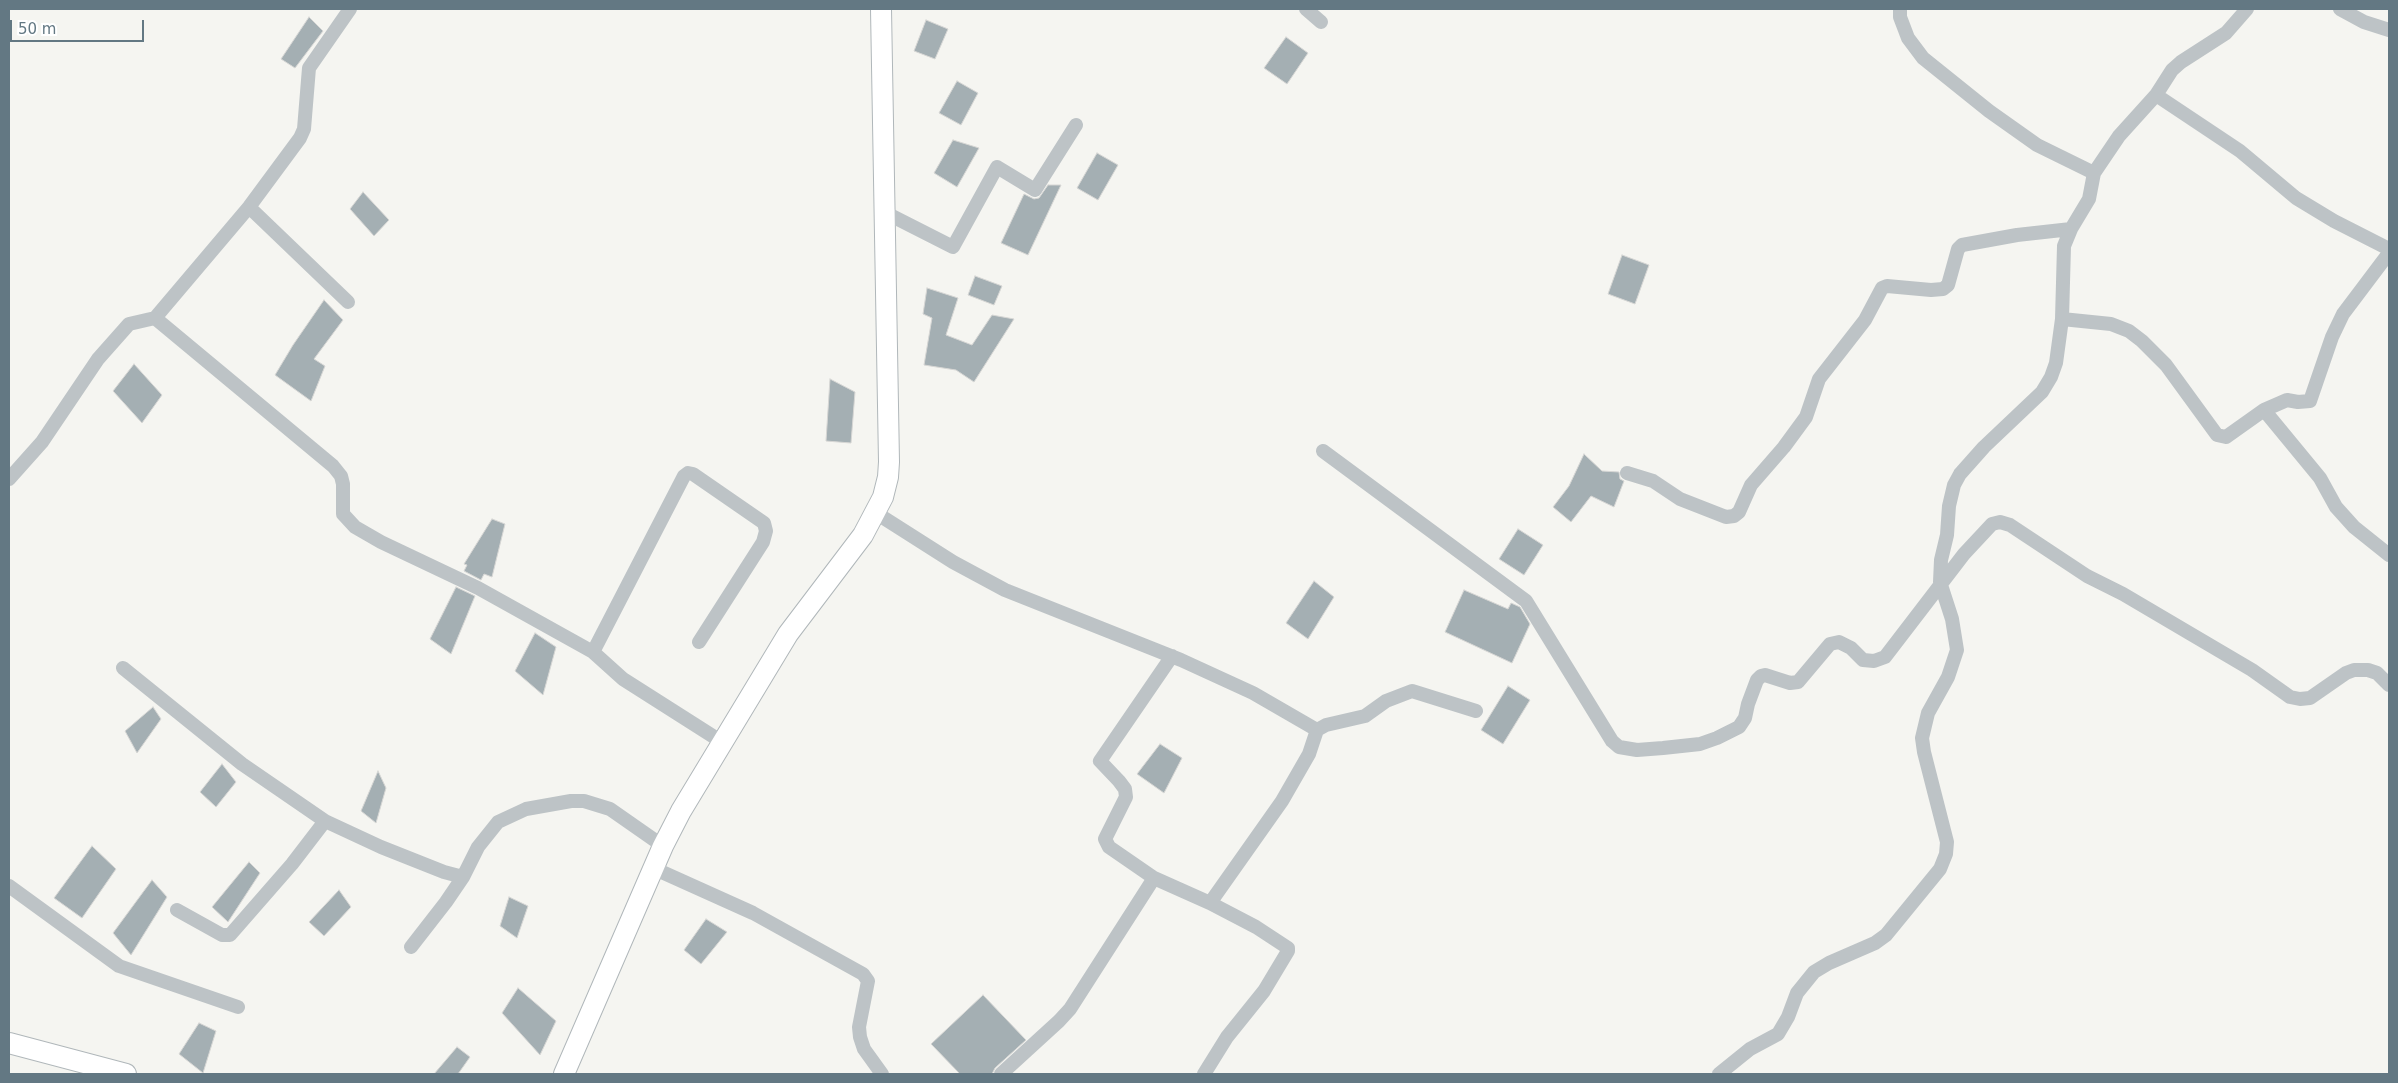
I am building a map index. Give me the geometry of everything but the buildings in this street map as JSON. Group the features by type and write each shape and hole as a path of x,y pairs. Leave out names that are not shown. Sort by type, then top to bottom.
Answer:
{"street":[{"path":"9,479 42,442 98,359 129,324 155,318 249,207 303,134 308,70 350,9"},
{"path":"564,1074 663,846 722,742 788,634 863,535 883,497 889,470 881,9"},
{"path":"1306,9 1321,22"},
{"path":"1900,9 1900,17 1908,38 1922,58 1989,111 2037,145 2094,173"},
{"path":"1719,1074 1750,1049 1778,1034 1788,1017 1797,993 1814,972 1829,963 1875,943 1886,935 1940,870 1946,854 1947,842 1922,738 1928,713 1948,677 1957,650 1952,620 1940,582 1940,560 1948,535 1949,506 1956,480 1984,447 2042,392 2056,363 2062,319 2064,246 2070,230 2089,199 2094,173 2119,136 2156,95 2176,66 2226,33 2247,9"},
{"path":"2340,9 2364,22 2389,30"},
{"path":"2156,95 2240,151 2296,198 2334,221 2389,249"},
{"path":"886,213 953,247 996,167 1035,190 1076,125"},
{"path":"249,207 348,302"},
{"path":"1627,473 1653,480 1680,499 1726,517 1734,516 1739,512 1751,485 1806,418 1819,379 1866,320 1882,288 1887,286 1932,290 1943,289 1948,285 1958,249 1962,245 2070,230"},
{"path":"2062,319 2112,324 2129,331 2166,365 2217,435 2226,437 2264,410 2287,400 2298,402 2310,401 2332,337 2343,314 2389,253"},
{"path":"155,318 333,466 341,476 343,484 343,514 355,527 380,542 485,592 593,652 623,679 722,742"},
{"path":"2264,410 2320,478 2336,506 2354,527 2389,555"},
{"path":"1323,451 1526,601 1612,742 1619,747 1637,750 1663,748 1700,744 1717,738 1739,727 1745,718 1748,704 1760,676 1765,675 1790,683 1798,682 1830,644 1839,642 1851,648 1863,660 1874,661 1885,657 1907,630 1940,582 1992,524 2000,522 2010,526 2087,576 2123,594 2252,670 2290,697 2310,698 2354,670 2368,670 2376,674 2389,686"},
{"path":"593,652 684,476 688,473 693,474 764,523 766,531 763,542 699,642"},
{"path":"876,513 953,562 1004,590 1172,656 1253,693 1317,730"},
{"path":"1172,656 1100,761 1120,782 1125,790 1126,797 1105,839 1113,850 1154,878 1210,903 1271,936 1288,948 1286,958 1264,991 1227,1037 1204,1074"},
{"path":"123,668 242,764 325,821 381,847 444,872 463,877"},
{"path":"1210,903 1282,801 1309,754 1317,730 1326,725 1365,716 1386,701 1412,691 1476,711"},
{"path":"411,948 446,902 463,877 478,847 498,822 526,809 571,801 584,801 610,809 663,846"},
{"path":"177,910 222,935 230,935 292,864 325,821"},
{"path":"653,868 744,909 863,974 868,981 859,1027 860,1037 864,1049 882,1074"},
{"path":"1001,1074 1060,1022 1154,878"},
{"path":"9,886 119,966 238,1007"},
{"path":"9,1043 126,1074"}]}
